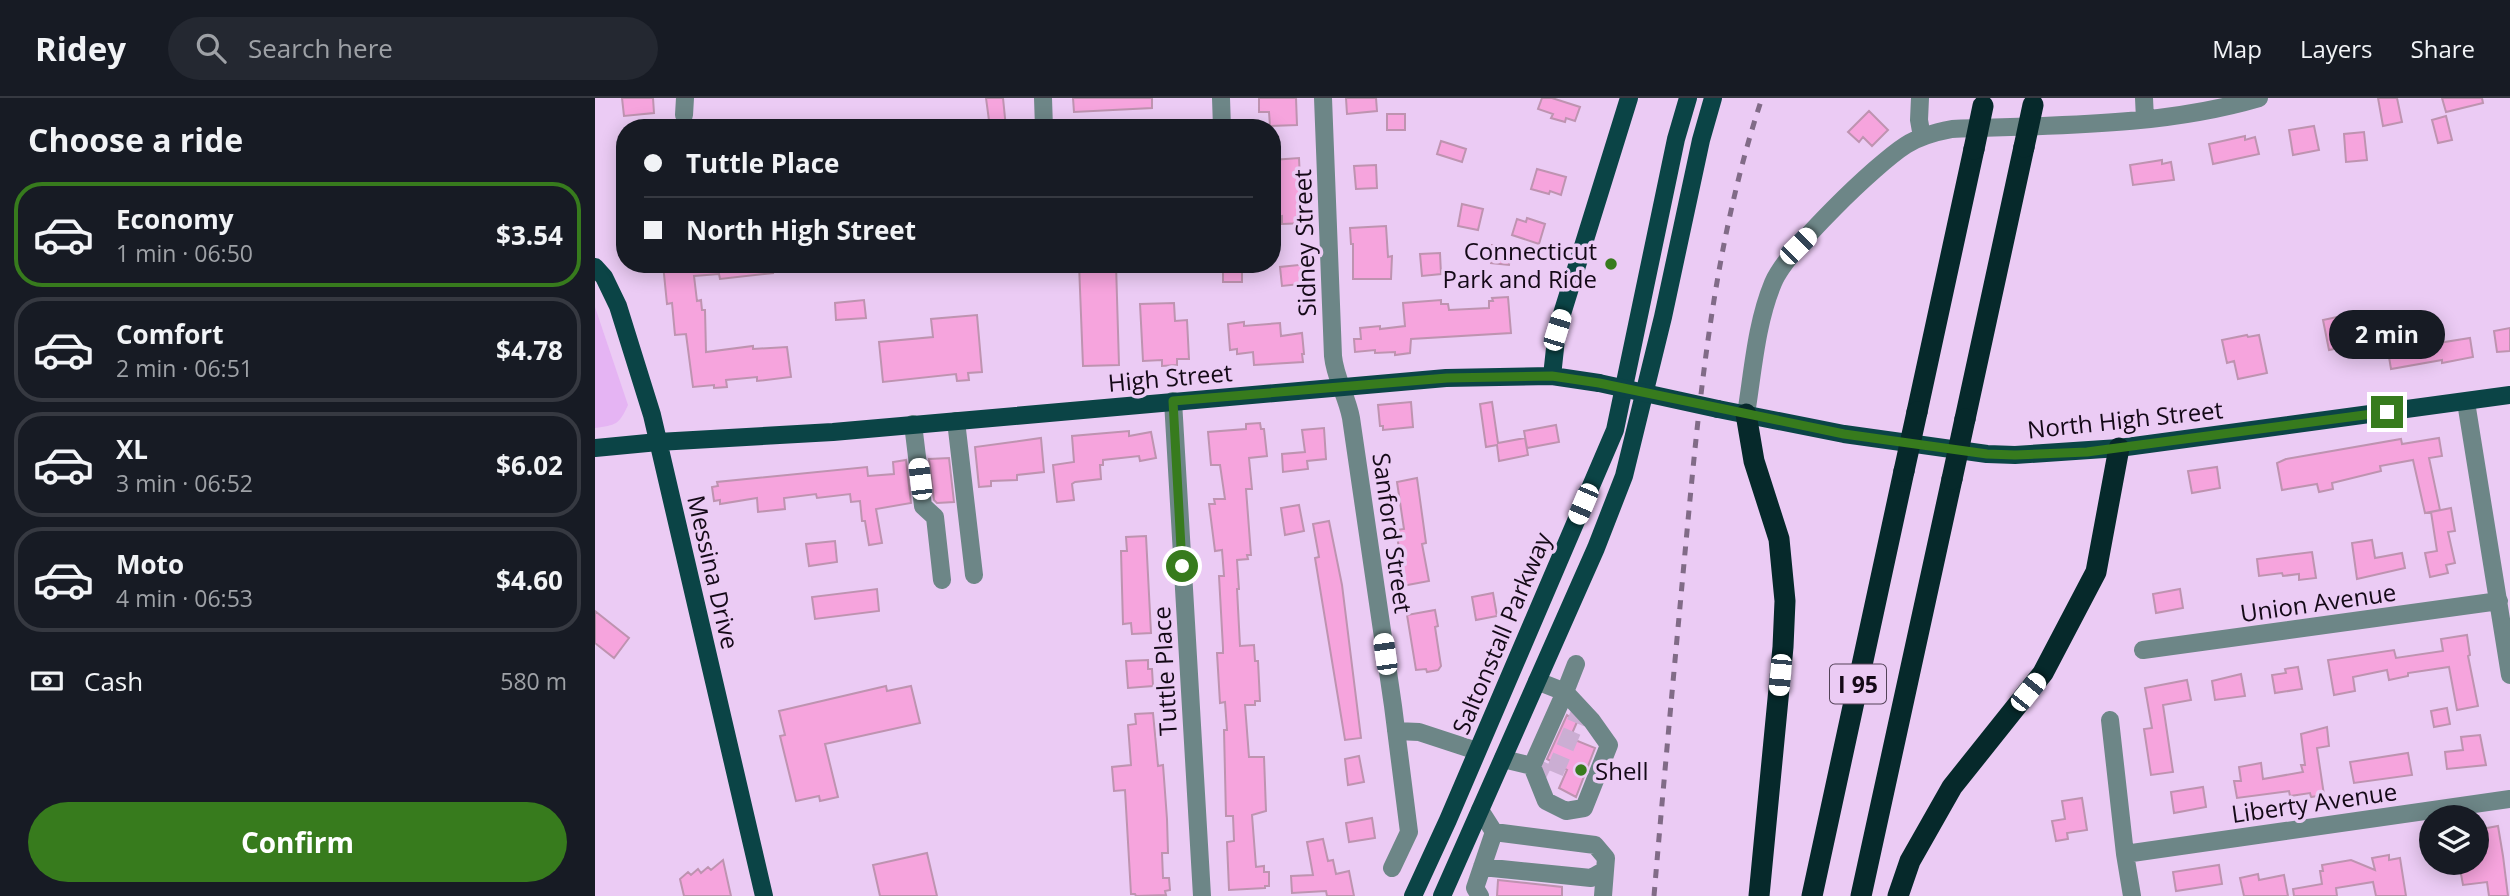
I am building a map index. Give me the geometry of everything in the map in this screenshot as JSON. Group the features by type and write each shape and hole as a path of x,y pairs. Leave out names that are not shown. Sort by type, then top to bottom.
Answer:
{"highway":[{"name":"I 95","path":"1861,896 2033,101"},
{"name":"I 95","path":"1812,896 1984,102"},
{"path":"1746,414 1754,461 1779,539 1785,601 1759,896"},
{"path":"1898,896 1910,861 1952,787 2043,673 2096,572 2119,448"}],"main road":[{"path":"1552,376 1557,330 1629,98"},
{"name":"Saltonstall Parkway","path":"1413,896 1615,430 1676,139 1688,98"},
{"name":"Saltonstall Parkway","path":"1442,896 1596,548 1624,477 1663,317 1700,140 1713,98"},
{"name":"Messina Drive","path":"595,267 604,277 618,306 658,442 764,896"},
{"name":"High Street","path":"595,448 956,421 1480,376 1552,376 1599,383 1746,414"},
{"name":"North High Street","path":"1746,414 1844,434 1987,454 2045,454 2119,448 2510,395"}],"street":[{"path":"1043,98 1044,119"},
{"path":"1221,98 1222,119"},
{"name":"Sidney Street","path":"1323,98 1333,356 1340,386"},
{"path":"1920,98 1919,120 1922,136"},
{"path":"2144,98 2145,119"},
{"path":"1746,414 1766,306 1774,281 1784,264 1798,246 1885,162 1908,144 1922,136 1952,129 2145,119 2216,109 2259,98"},
{"name":"Sanford Street","path":"1340,386 1351,418 1409,832 1392,868"},
{"name":"Tuttle Place","path":"1173,401 1202,896"},
{"path":"2466,401 2510,675"},
{"path":"956,421 974,575"},
{"path":"913,424 923,506 936,517 942,580"},
{"name":"Union Avenue","path":"2143,650 2499,601"},
{"path":"1537,681 1565,692 1592,721 1609,745 1584,808 1566,811 1546,801 1532,766 1565,692 1576,664"},
{"path":"2110,720 2132,896"},
{"path":"1396,731 1419,732 1477,751"},
{"path":"1503,759 1532,766"},
{"name":"Liberty Avenue","path":"2125,854 2510,799"},
{"path":"1480,810 1494,832"},
{"path":"1480,896 1475,888 1494,832"},
{"path":"1494,832 1595,845 1606,858 1603,896"},
{"path":"1482,867 1591,878 1605,870"}],"shaded area":[{"path":"595,307 628,405 616,423 595,428"}],"building":[{"path":"622,98 653,98 654,113 624,116"},
{"path":"986,98 1003,98 1005,119 989,119"},
{"path":"1073,98 1152,98 1152,108 1074,112"},
{"path":"1259,98 1296,98 1297,125 1281,126 1281,119 1270,119 1269,112 1259,112"},
{"path":"1346,98 1376,98 1377,111 1347,114"},
{"path":"1542,98 1552,98 1580,107 1575,121 1566,118 1565,122 1551,118 1553,114 1538,109"},
{"path":"2378,98 2397,98 2402,122 2383,126"},
{"path":"2442,98 2482,98 2483,103 2446,112"},
{"path":"1869,111 1888,130 1872,146 1863,137 1859,142 1848,132"},
{"path":"1387,114 1405,114 1405,130 1387,130"},
{"path":"2446,116 2452,140 2438,143 2432,120"},
{"path":"2314,126 2319,150 2293,155 2289,130"},
{"path":"2364,132 2367,160 2346,162 2344,134"},
{"path":"2245,136 2245,140 2255,137 2259,154 2213,164 2209,144"},
{"path":"1441,141 1466,149 1462,162 1437,154"},
{"path":"1299,158 1301,201 1305,201 1307,223 1282,224 1281,159"},
{"path":"2162,160 2162,164 2171,162 2174,180 2133,185 2130,165"},
{"path":"1376,165 1377,188 1356,189 1354,166"},
{"path":"1537,169 1566,177 1561,195 1531,189"},
{"path":"1462,204 1483,209 1478,230 1458,226"},
{"path":"1527,218 1545,224 1539,244 1512,235 1517,219 1526,222"},
{"path":"1386,226 1388,257 1392,256 1391,279 1353,279 1350,228"},
{"path":"1492,245 1511,247 1509,265 1491,263"},
{"path":"1440,253 1441,274 1422,276 1420,254"},
{"path":"1308,264 1309,283 1282,286 1281,267"},
{"path":"664,273 773,273 720,279 719,274 694,276 697,301 701,300 702,310 705,310 706,352 753,346 753,349 787,347 791,377 757,381 757,377 726,380 727,387 693,387 686,334 675,335 672,303 667,304"},
{"path":"1079,273 1116,273 1119,365 1083,366"},
{"path":"1223,273 1242,273 1242,282 1223,282"},
{"path":"1508,297 1511,333 1411,339 1410,353 1395,355 1395,352 1375,353 1375,350 1355,352 1354,339 1361,339 1360,328 1405,326 1403,303 1441,300 1441,304 1448,304 1449,310 1489,308 1492,298"},
{"path":"864,300 866,318 836,320 835,303"},
{"path":"1174,303 1175,321 1187,320 1189,359 1177,359 1177,365 1162,366 1162,360 1143,361 1140,304"},
{"path":"977,315 982,372 968,373 969,380 957,381 956,374 883,382 879,342 933,337 931,319"},
{"path":"2342,316 2349,346 2329,350 2323,320"},
{"path":"1244,322 1244,326 1280,323 1281,336 1302,333 1303,362 1254,365 1253,352 1237,354 1237,349 1230,350 1228,324"},
{"path":"2510,328 2510,351 2497,352 2494,331"},
{"path":"2259,335 2267,373 2238,379 2234,361 2227,363 2222,340"},
{"path":"2470,338 2473,357 2391,369 2388,351"},
{"path":"1411,402 1413,427 1383,430 1383,426 1380,426 1378,405"},
{"path":"1492,402 1498,443 1525,438 1528,455 1499,461 1497,445 1486,447 1480,404"},
{"path":"1260,423 1261,429 1264,429 1267,456 1249,458 1252,489 1246,489 1251,555 1247,555 1248,559 1237,560 1237,589 1240,646 1254,645 1255,661 1258,661 1260,701 1255,701 1255,705 1245,705 1249,757 1264,757 1266,811 1252,815 1256,867 1264,866 1264,872 1269,872 1269,886 1229,890 1227,842 1234,841 1233,816 1226,816 1224,730 1227,730 1225,702 1220,703 1217,653 1223,653 1219,576 1224,576 1222,550 1215,551 1209,504 1215,504 1214,499 1225,499 1220,465 1211,465 1208,432 1246,429 1246,424"},
{"path":"1556,425 1559,442 1527,448 1524,431"},
{"path":"1324,428 1326,459 1307,461 1308,469 1283,472 1282,454 1305,452 1302,430"},
{"path":"1129,431 1129,436 1151,432 1156,458 1140,461 1139,456 1103,460 1103,465 1100,465 1101,479 1075,482 1072,484 1074,500 1057,502 1053,465 1074,462 1072,436"},
{"path":"1041,438 1044,472 1017,475 1017,480 991,481 991,486 979,487 975,447"},
{"path":"2439,438 2442,456 2429,458 2440,510 2425,513 2413,460 2380,466 2381,471 2332,483 2333,489 2319,492 2317,484 2282,490 2277,463 2286,459 2401,439 2402,444"},
{"path":"949,458 954,502 937,503 934,500 929,459"},
{"path":"906,460 911,503 876,509 882,543 869,545 860,501 851,502 850,494 784,498 785,509 758,512 757,498 720,504 720,500 714,501 712,487 718,486 717,482 867,467 868,476 894,474 893,462"},
{"path":"2217,467 2220,488 2192,493 2188,471"},
{"path":"1417,478 1426,543 1422,544 1429,581 1402,586 1399,572 1403,572 1396,530 1404,529 1397,482"},
{"path":"1299,505 1304,531 1285,535 1281,508"},
{"path":"2451,508 2455,531 2448,532 2455,563 2446,565 2448,573 2430,577 2425,553 2437,551 2431,512"},
{"path":"1329,521 1342,585 1361,738 1345,740 1315,558 1319,557 1313,524"},
{"path":"1146,536 1151,633 1132,634 1131,623 1123,624 1121,551 1127,551 1126,537"},
{"path":"2372,540 2375,558 2402,553 2405,568 2357,579 2352,543"},
{"path":"835,541 837,562 809,566 806,544"},
{"path":"2312,552 2316,578 2299,580 2299,574 2283,576 2282,573 2259,576 2257,559"},
{"path":"877,589 879,611 815,619 812,597"},
{"path":"2180,589 2183,608 2156,613 2153,594"},
{"path":"1493,593 1497,616 1476,620 1472,597"},
{"path":"1435,610 1441,666 1438,670 1427,672 1426,669 1416,670 1407,615"},
{"path":"595,611 629,638 614,658 595,643"},
{"path":"2467,635 2468,656 2478,706 2457,710 2449,667 2408,673 2408,676 2389,680 2387,670 2353,677 2355,691 2334,695 2328,660 2394,650 2396,658 2443,651 2441,639"},
{"path":"1148,660 1148,669 1152,669 1153,686 1128,688 1126,661"},
{"path":"2298,667 2302,689 2275,693 2272,675 2286,673 2285,669"},
{"path":"2241,674 2245,696 2215,700 2212,681"},
{"path":"2187,680 2191,700 2163,705 2173,772 2151,775 2144,729 2152,728 2145,688"},
{"path":"886,686 887,691 911,686 920,723 825,744 838,797 820,801 819,796 796,801 780,736 785,735 779,711"},
{"path":"2447,708 2450,724 2434,727 2431,711"},
{"path":"1153,713 1158,766 1163,765 1167,819 1168,853 1162,853 1163,878 1169,878 1170,890 1165,891 1166,895 1136,896 1131,894 1125,790 1114,791 1112,767 1131,765 1128,725 1136,724 1135,714"},
{"path":"1567,715 1577,722 1570,738 1595,748 1576,797 1559,788 1567,770 1547,759"},
{"path":"2327,727 2329,746 2317,748 2324,795 2311,797 2310,793 2290,796 2289,791 2237,798 2234,781 2241,781 2239,767 2261,763 2263,779 2303,772 2301,765 2305,765 2301,734"},
{"path":"2480,735 2486,765 2447,769 2445,752 2463,750 2461,737"},
{"path":"2408,753 2412,775 2354,783 2350,762"},
{"path":"1359,756 1364,782 1348,785 1345,759"},
{"path":"2203,787 2206,807 2174,813 2171,792"},
{"path":"2082,798 2087,830 2067,833 2068,839 2056,841 2052,821 2065,819 2062,801"},
{"path":"1372,818 1375,838 1349,842 1346,823"},
{"path":"2498,826 2508,896 2489,896 2487,882 2463,885 2461,875 2489,875 2489,828"},
{"path":"1323,839 1328,861 1333,860 1336,874 1349,871 1354,896 1327,896 1326,891 1292,893 1291,876 1313,875 1307,842"},
{"path":"927,853 937,896 880,896 873,865"},
{"path":"2389,855 2389,860 2400,858 2406,896 2376,896 2373,882 2336,888 2337,896 2294,896 2293,889 2322,884 2322,865 2351,860 2375,870 2372,858"},
{"path":"723,860 731,896 684,896 680,879 688,872 691,875 698,869 701,873 708,867 711,870"},
{"path":"2219,865 2222,884 2176,891 2173,872"},
{"path":"2258,874 2259,880 2284,875 2288,896 2244,896 2240,878"},
{"path":"1498,880 1562,887 1562,896 1497,896"}],"tunnel":[{"path":"1532,766 1553,776 1581,710"}],"railway":[{"path":"1654,896 1691,486 1711,318 1732,207 1762,98"}],"place":[{"name":"Connecticut Park and Ride","path":"1611,264"},
{"name":"Shell","path":"1581,770"}],"route":[{"path":"1182,566 1173,401 1491,375 1552,376 1599,383 1844,434 1987,454 2015,455 2087,452 2387,412"}]}
